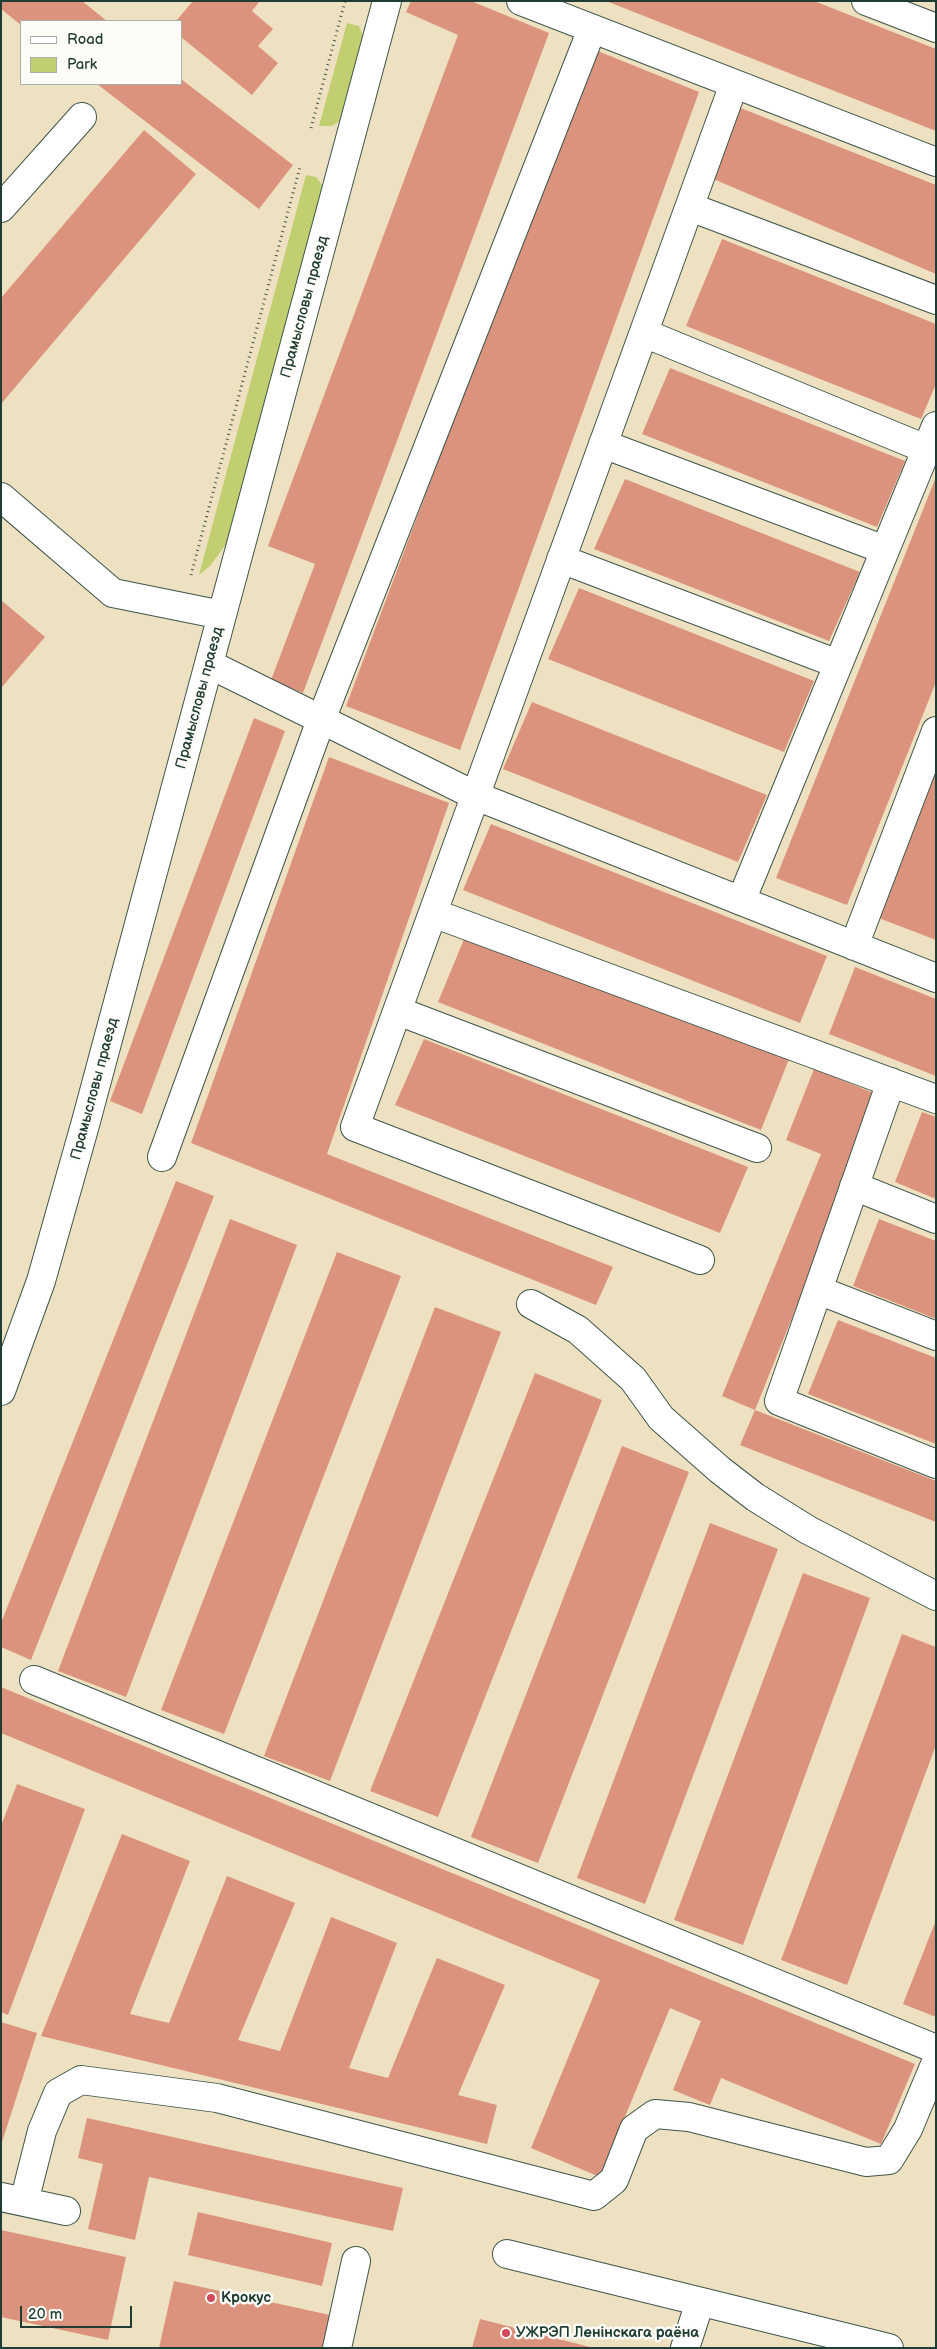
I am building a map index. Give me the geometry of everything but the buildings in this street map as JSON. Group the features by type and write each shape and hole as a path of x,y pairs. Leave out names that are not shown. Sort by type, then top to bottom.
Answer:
{"street":[{"name":"Прамысловы праезд","path":"1,1391 41,1281 51,1245 387,1"},
{"path":"521,1 936,162"},
{"path":"866,1 936,28"},
{"path":"162,1157 321,720 592,29"},
{"path":"700,1260 355,1127 734,84"},
{"path":"1,208 82,117"},
{"path":"690,207 936,300"},
{"path":"644,333 931,437 741,901"},
{"path":"603,444 885,550"},
{"path":"1,497 113,594 222,615"},
{"path":"562,559 838,664"},
{"path":"209,664 476,796 936,978"},
{"path":"854,946 936,731"},
{"path":"433,913 936,1099"},
{"path":"398,1011 757,1148"},
{"path":"891,1082 779,1401 936,1464"},
{"path":"854,1186 936,1218"},
{"path":"818,1290 936,1336"},
{"path":"531,1304 578,1330 633,1378 661,1418 720,1470 755,1497 808,1530 936,1596"},
{"path":"34,1680 936,2049"},
{"path":"66,2210 13,2199 58,2093 81,2080 217,2098 594,2196 614,2180 634,2129 655,2114 689,2117 866,2162 889,2160 908,2129 936,2062"},
{"path":"507,2254 889,2348"},
{"path":"337,2348 356,2261"},
{"path":"685,2348 700,2302"}],"path":[{"path":"311,128 344,1"},
{"path":"188,585 300,167"}],"green space":[{"path":"347,23 359,26 363,36 340,121 332,126 319,126"},
{"path":"306,175 316,177 323,186 227,543 210,566 199,575"}],"place":[{"name":"Крокус","path":"211,2298"},
{"name":"УЖРЭП Ленінскага раёна","path":"506,2333"}]}
